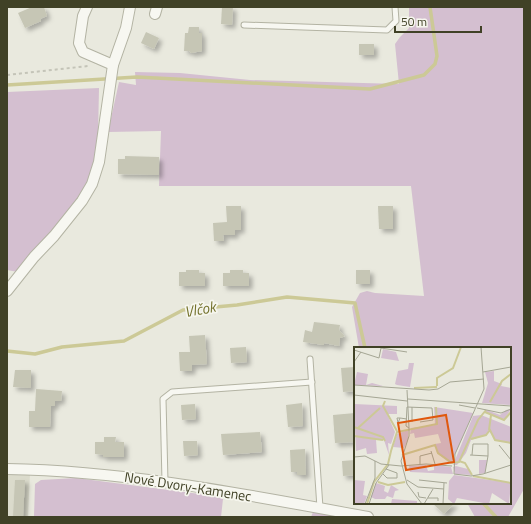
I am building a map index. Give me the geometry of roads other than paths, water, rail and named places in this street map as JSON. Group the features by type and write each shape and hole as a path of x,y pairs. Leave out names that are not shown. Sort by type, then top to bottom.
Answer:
{"street":[{"path":"87,7 78,43 83,52 112,68"},
{"path":"7,291 34,257 54,236 82,202 92,184 100,162 111,86 112,68 126,28 130,7"},
{"name":"Nové Dvory-Kamenec","path":"7,469 123,476 229,491 368,517"}],"lane":[{"path":"244,25 388,30 396,21 395,7"},
{"path":"310,359 320,508"},
{"path":"165,482 163,399 172,392 312,382"}],"waterway":[{"path":"7,85 137,77 370,89 424,75 435,64 437,56 430,7"},
{"name":"Vlčok","path":"7,351 35,354 62,347 124,341 183,310 237,305 287,297 355,303 365,347"},
{"name":"Vlčok","path":"484,504 496,517"}]}
